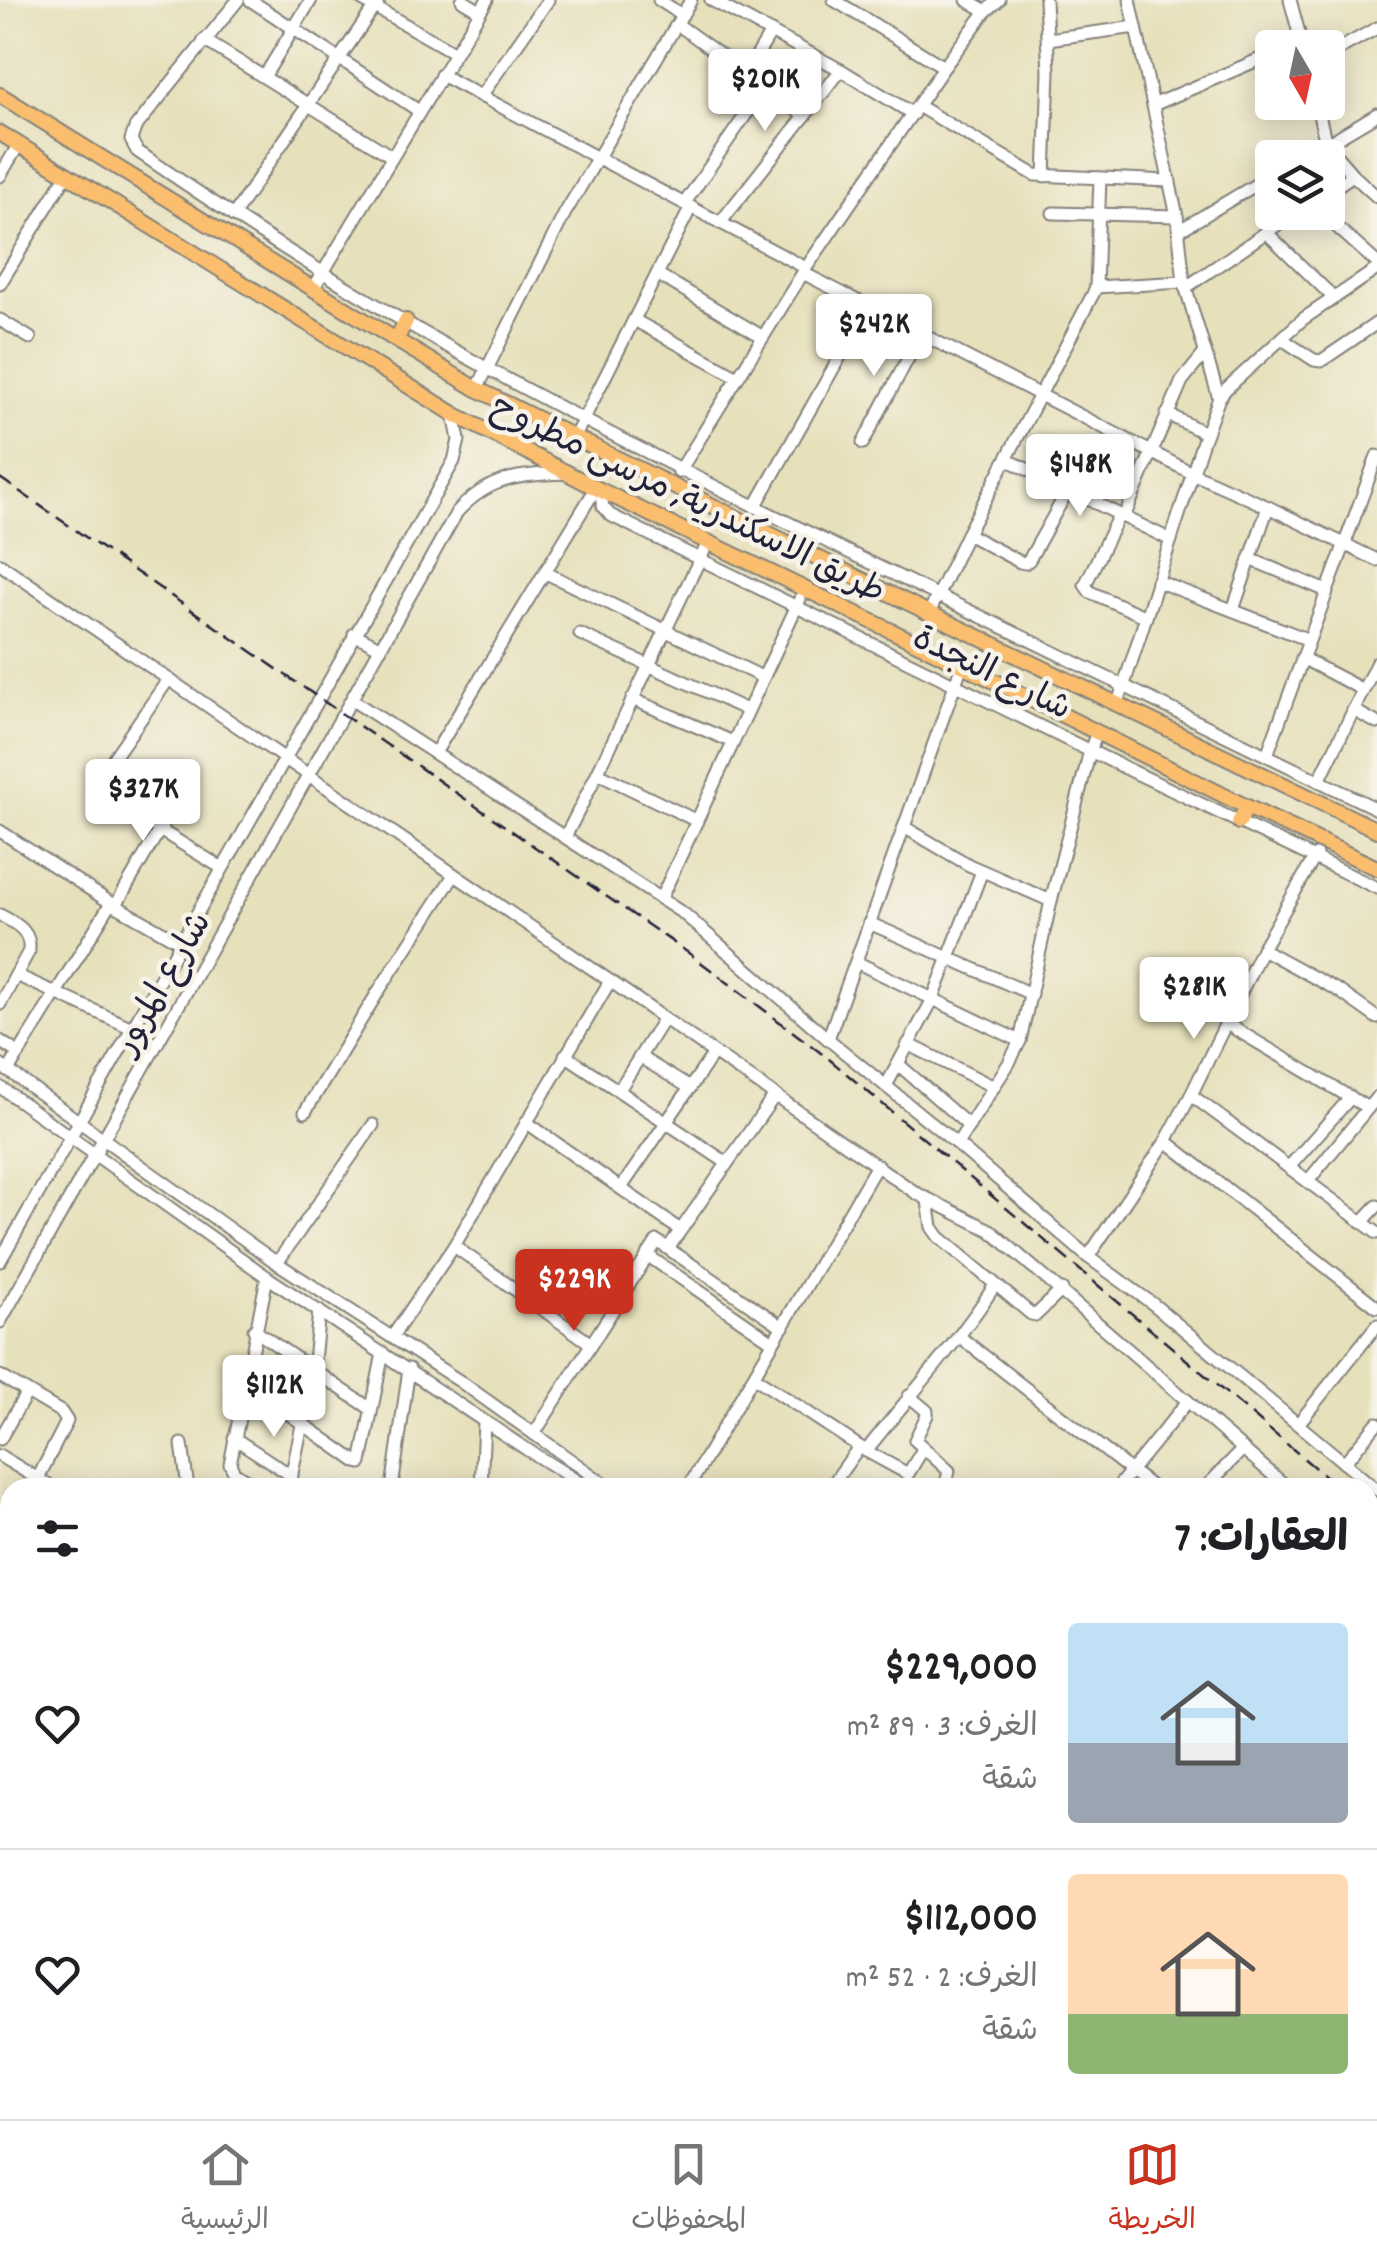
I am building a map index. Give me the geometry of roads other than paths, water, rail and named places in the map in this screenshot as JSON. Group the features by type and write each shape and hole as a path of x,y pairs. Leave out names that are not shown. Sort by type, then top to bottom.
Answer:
{"main road":[{"name":"طريق الاسكندرية, مرسى مطروح","path":"0,95 478,388 1377,830"},
{"name":"طريق الاسكندرية, مرسى مطروح","path":"0,132 454,414 598,489 1377,868"},
{"path":"52,164 57,148 70,138"},
{"path":"396,340 406,321"},
{"path":"1182,794 1190,778"},
{"path":"1330,807 1338,790"},
{"path":"1239,822 1247,806"}],"street":[{"path":"238,0 135,128 131,140 138,151 233,216 406,321 584,420 1377,809"},
{"path":"250,0 419,110"},
{"path":"264,77 311,0"},
{"path":"362,0 377,4 455,52"},
{"path":"314,289 483,6 462,0"},
{"path":"481,96 548,0"},
{"path":"658,0 746,74 805,116"},
{"path":"478,388 565,213 691,0"},
{"path":"711,0 1029,172 1045,176 1170,180"},
{"path":"834,0 854,5 944,68"},
{"path":"968,0 986,11"},
{"path":"671,485 804,271 944,68 986,11 999,0"},
{"path":"1045,0 1045,176"},
{"path":"1130,0 1180,230 1184,285 1219,398"},
{"path":"1290,0 1298,30"},
{"path":"233,216 377,4"},
{"path":"1048,39 1136,27"},
{"path":"1345,45 1377,28"},
{"path":"746,74 771,32"},
{"path":"204,40 391,156"},
{"path":"1153,105 1255,61"},
{"path":"720,223 841,70"},
{"path":"441,75 720,223 868,307 1192,473 1377,560"},
{"path":"574,438 688,206 765,87"},
{"path":"1333,140 1377,114"},
{"path":"0,176 19,144"},
{"path":"1345,167 1377,198"},
{"path":"0,284 67,174"},
{"path":"1345,181 1352,176"},
{"path":"929,613 1096,286 1100,178"},
{"path":"1180,230 1255,186"},
{"path":"1053,213 1177,216"},
{"path":"1096,286 1184,285 1269,230"},
{"path":"1118,703 1219,398 1282,338 1376,271 1337,230"},
{"path":"1266,232 1333,298"},
{"path":"657,274 763,338"},
{"path":"755,507 868,307"},
{"path":"0,320 30,338"},
{"path":"634,320 738,377"},
{"path":"1282,338 1320,361 1377,323"},
{"path":"863,443 921,334"},
{"path":"1146,617 1090,592 1084,585 1121,516 1186,374 1205,353"},
{"name":"شارع المرور","path":"0,1261 457,454 460,440 454,414"},
{"path":"1167,414 1206,433"},
{"path":"1096,503 1124,438"},
{"path":"1267,755 1377,456"},
{"path":"1008,460 1170,540"},
{"name":"شارع المرور","path":"0,1322 448,527 482,489 514,476 566,473"},
{"path":"435,753 598,489"},
{"name":"شارع النجدة","path":"598,489 610,515 1377,888"},
{"path":"967,534 1025,562 1068,490"},
{"path":"1362,495 1377,504"},
{"path":"1233,610 1268,507"},
{"path":"565,837 708,543"},
{"path":"1250,559 1327,591"},
{"path":"0,564 928,1201 990,1230 1276,1477"},
{"path":"546,573 762,677"},
{"path":"1158,581 1309,640"},
{"path":"660,898 804,590"},
{"path":"354,634 381,648"},
{"path":"580,634 747,710"},
{"path":"1302,658 1363,690"},
{"path":"1319,780 1377,662"},
{"path":"828,1039 962,665"},
{"path":"168,680 94,786 96,792 222,868"},
{"path":"632,699 733,742"},
{"path":"352,700 684,914 1088,1257 1153,1304 1362,1478"},
{"path":"1352,710 1377,723"},
{"path":"956,1144 1020,1042 1051,902 1097,732"},
{"path":"598,773 697,821"},
{"path":"190,777 19,1054 4,1068 277,1263 596,1478"},
{"path":"904,826 982,871 1051,902"},
{"path":"0,831 180,942"},
{"path":"1088,1257 1166,1142 1262,948 1324,843"},
{"path":"886,1086 933,999 982,871"},
{"path":"306,1112 454,875"},
{"path":"0,915 21,927 29,938 29,951 0,1004"},
{"path":"870,923 1030,994"},
{"path":"1262,948 1377,1018"},
{"path":"856,962 1020,1042"},
{"path":"16,975 132,1028"},
{"path":"392,1337 454,1246 610,980"},
{"path":"619,1090 664,1018"},
{"path":"1226,1023 1352,1097 1373,1102 1308,1182"},
{"path":"0,1041 19,1054"},
{"path":"908,1044 994,1087"},
{"path":"622,1188 714,1053"},
{"path":"566,1055 727,1163"},
{"path":"640,1057 690,1088"},
{"path":"898,1064 969,1126"},
{"path":"0,1105 4,1090 266,1276 573,1478"},
{"path":"669,1247 775,1095"},
{"path":"1192,1095 1377,1233"},
{"path":"1288,1166 1352,1097"},
{"path":"526,1122 680,1230"},
{"path":"277,1263 373,1125"},
{"path":"1166,1142 1375,1301"},
{"path":"694,1478 877,1166"},
{"path":"928,1201 935,1232 994,1285 1036,1316 1062,1290"},
{"path":"1362,1222 1377,1206"},
{"path":"534,1434 657,1241 783,1327"},
{"path":"454,1246 591,1344"},
{"path":"647,1255 773,1342"},
{"path":"244,1478 230,1468 266,1276"},
{"path":"838,1478 960,1337 994,1285"},
{"path":"291,1478 313,1370 320,1311"},
{"path":"1298,1424 1377,1325"},
{"path":"254,1330 371,1409"},
{"path":"960,1337 1141,1478"},
{"path":"245,1383 361,1463 383,1352"},
{"path":"393,1478 409,1369"},
{"path":"0,1376 68,1421 39,1478"},
{"path":"754,1376 863,1449 908,1474 924,1450"},
{"path":"0,1439 27,1392"},
{"path":"909,1396 927,1411 915,1438 917,1444 949,1471 947,1478"},
{"path":"1125,1478 1188,1402"},
{"path":"481,1478 484,1420"},
{"path":"1344,1463 1377,1424"},
{"path":"234,1438 285,1478"},
{"path":"182,1444 187,1478"},
{"path":"1214,1478 1243,1448"},
{"path":"0,1456 29,1478"}],"railway":[{"path":"0,478 690,954 829,1059 1327,1478"}]}
